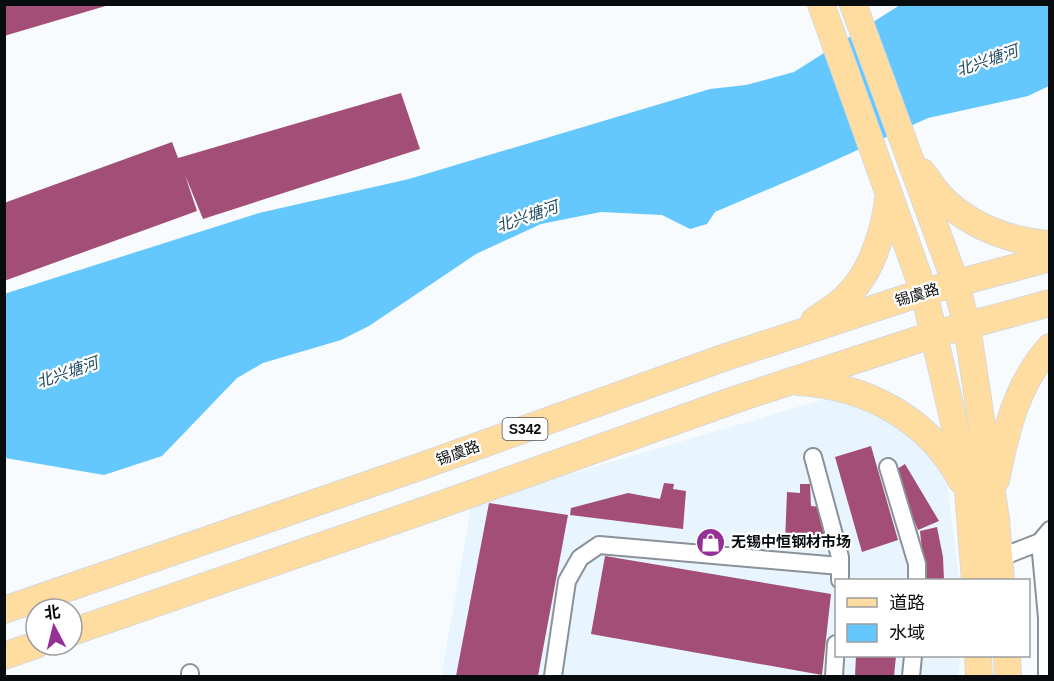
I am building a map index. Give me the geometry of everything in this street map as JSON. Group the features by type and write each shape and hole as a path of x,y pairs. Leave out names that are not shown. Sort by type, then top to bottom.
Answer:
{"main road":[{"path":"821,4 924,292 1000,569"},
{"path":"855,13 956,284 967,326 981,495 975,579"},
{"path":"907,153 936,192 978,224 1028,243 1050,244"},
{"path":"797,334 848,295 864,273 877,248 885,222 889,195"},
{"name":"锡虞路","path":"4,610 797,334 924,292 1050,258"},
{"path":"84,628 789,382 935,334 1050,303"},
{"path":"981,495 1023,384 1050,347"},
{"path":"789,382 817,383 845,388 897,411 920,428 940,448 956,471 981,495"},
{"path":"4,656 24,649"},
{"path":"978,657 979,676"},
{"path":"1007,657 1008,676"}],"street":[{"path":"554,676 567,581 580,558 599,545 840,573 840,556 813,457"},
{"path":"888,467 917,564 917,579"},
{"path":"1000,569 1045,536"},
{"path":"1045,536 1047,676"},
{"path":"834,676 836,657"},
{"path":"911,676 913,657"}],"shaded area":[{"name":"无锡中恒钢材市场","path":"876,384 947,481 959,579 835,579 835,657 960,657 958,676 441,676 472,503"}],"water":[{"name":"北兴塘河","path":"900,5 1049,5 1049,86 1028,96 928,118 715,212 707,224 690,229 662,215 601,212 541,224 476,254 369,326 341,340 263,363 237,378 162,456 104,475 5,458 4,294 259,213 409,179 710,89 746,85 794,72"}],"building":[{"path":"4,4 109,4 109,5 4,36"},
{"path":"401,93 420,149 203,219 185,175 197,211 4,281 4,203 172,142 178,158"},
{"path":"871,446 898,540 862,552 835,457"},
{"path":"905,464 939,521 918,530 894,471"},
{"path":"664,483 674,484 673,489 686,491 683,529 570,515 571,508 628,493 660,499"},
{"path":"800,484 810,484 811,506 822,507 830,544 785,543 787,492 800,493"},
{"path":"489,503 568,515 538,676 456,676"},
{"path":"937,527 943,557 944,579 925,579 920,531"},
{"path":"605,556 831,594 822,675 591,634"},
{"path":"856,657 896,657 894,676 855,676"}],"place":[{"name":"无锡中恒钢材市场","path":"710,542"}]}
